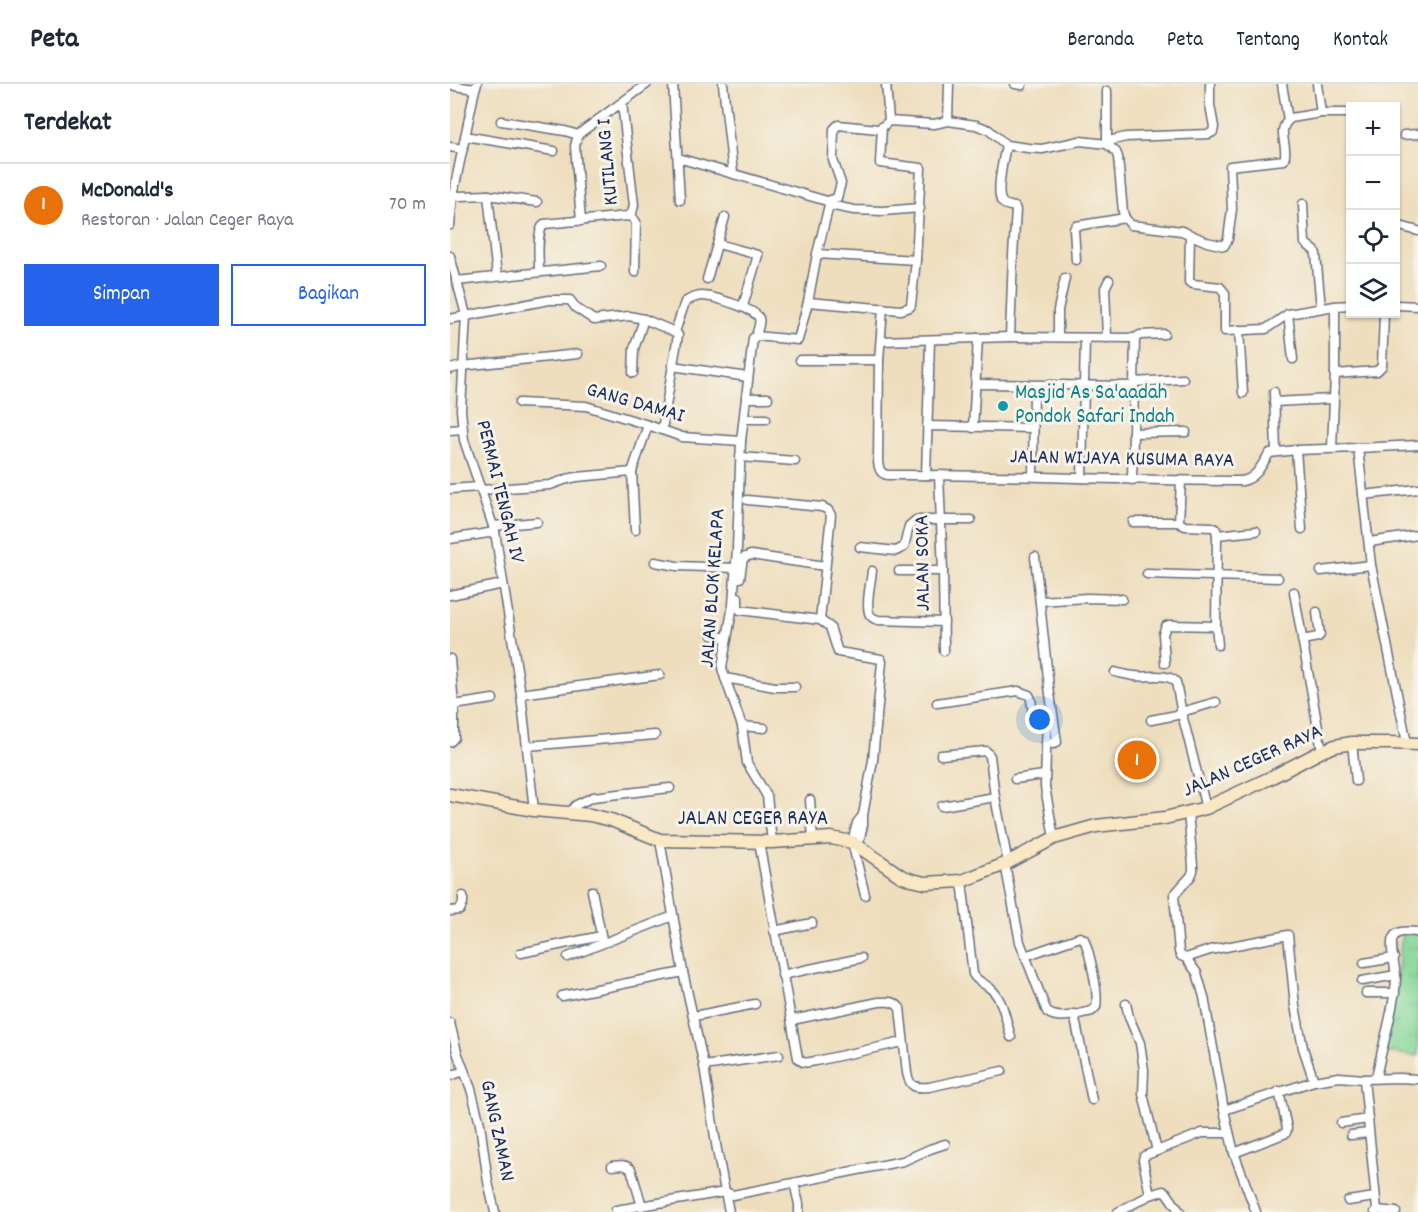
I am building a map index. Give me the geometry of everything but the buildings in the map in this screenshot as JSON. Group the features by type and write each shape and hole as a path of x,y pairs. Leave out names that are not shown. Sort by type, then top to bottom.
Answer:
{"main road":[{"name":"JALAN CEGER RAYA","path":"451,795 534,810 590,815 611,820 660,840 772,842 831,838 855,846 901,876 925,883 962,881 1006,863 1054,838 1096,826 1166,818 1206,808 1322,750 1335,746 1352,743 1412,744"}],"street":[{"path":"450,225 452,195 476,87 461,87 452,84"},
{"path":"581,221 575,146 578,135 647,84"},
{"path":"673,84 680,200"},
{"path":"723,84 734,173"},
{"path":"808,302 902,310 910,307 916,260 921,168 880,163 886,124 886,84"},
{"path":"948,121 949,84"},
{"path":"1015,84 1022,85"},
{"path":"1107,144 1126,137 1213,132 1210,84"},
{"path":"675,332 685,302 704,296 743,306 756,313 759,324 756,336 798,340 828,203 837,198 841,183 833,160 834,129 836,127 841,125 878,129 886,124 934,124 948,121 976,125 989,130 1006,145 1042,149 1080,141 1107,144 1118,157 1121,202 1125,218 1131,225 1174,230 1224,246 1228,239 1232,209 1230,166 1279,162 1284,160 1286,155 1283,130 1288,120 1282,84"},
{"path":"1317,84 1321,113"},
{"path":"1107,91 1107,144"},
{"name":"KUTILANG I","path":"622,103 634,205 632,213 628,216"},
{"path":"1288,120 1321,113 1346,113"},
{"path":"501,121 578,135"},
{"path":"1404,135 1418,134"},
{"path":"465,136 554,151"},
{"path":"1006,145 999,192 1003,202 1015,207 1016,210 1012,255 1010,337"},
{"path":"450,147 463,149"},
{"path":"678,158 854,210 883,211 920,208"},
{"path":"452,195 488,195 537,202"},
{"path":"488,195 497,276"},
{"path":"1303,204 1305,243 1316,254 1322,308"},
{"path":"539,271 541,227 544,224 628,216 636,222 634,272"},
{"path":"707,279 725,217"},
{"path":"1077,260 1074,229 1076,226 1125,218"},
{"path":"1400,226 1418,231"},
{"path":"1190,235 1189,282 1220,287 1225,293 1225,331 1266,329 1288,314 1346,305"},
{"path":"718,243 758,255 743,306"},
{"path":"817,254 916,260"},
{"name":"PERMAI TENGAH IV","path":"450,259 466,315 462,366 462,429 494,529 521,694 534,810"},
{"path":"456,280 601,266"},
{"path":"1058,337 1058,310 1065,278"},
{"path":"1107,338 1105,288 1109,280"},
{"path":"450,319 561,299 570,300 576,308 594,320 629,316 644,319 675,332 678,340 662,430"},
{"path":"1400,305 1418,306"},
{"path":"1332,448 1335,306"},
{"name":"JALAN WIJAYA KUSUMA RAYA","path":"883,308 879,360 878,462 879,471 883,474 1242,481 1249,480 1257,473 1270,453 1276,451"},
{"path":"1288,314 1293,359"},
{"path":"1335,374 1381,369 1384,318"},
{"path":"633,372 634,349 644,319"},
{"path":"1239,330 1243,393"},
{"path":"881,341 1010,337 1135,338 1140,335 1164,334"},
{"name":"JALAN BLOK KELAPA","path":"756,336 753,340 741,441 733,605 722,667 742,726 747,762 766,792 772,842"},
{"path":"973,428 978,338"},
{"path":"1082,478 1085,338"},
{"path":"1132,480 1135,338"},
{"path":"926,475 930,340"},
{"path":"450,369 578,354"},
{"path":"800,360 879,360"},
{"path":"672,366 748,377"},
{"path":"976,384 1083,386 1183,379"},
{"path":"1033,476 1034,386"},
{"path":"1333,399 1274,397 1276,451 1418,445"},
{"path":"746,398 768,398"},
{"name":"GANG DAMAI","path":"519,403 586,406 678,436 741,441"},
{"path":"744,419 766,419"},
{"path":"635,530 632,472 648,425"},
{"path":"927,426 1033,429"},
{"path":"450,430 462,429"},
{"path":"1133,433 1186,432"},
{"path":"1358,448 1371,565 1412,744"},
{"path":"1296,450 1302,529"},
{"path":"740,457 795,461"},
{"path":"450,489 550,485 567,478 632,472"},
{"name":"JALAN SOKA","path":"939,475 944,651"},
{"path":"1179,522 1181,481"},
{"path":"1363,495 1418,489"},
{"path":"747,501 822,507 828,510 831,515 820,620"},
{"path":"860,547 900,550 904,547 909,526 916,520 970,520"},
{"path":"450,539 537,522"},
{"path":"1133,522 1179,522 1185,526 1212,527 1216,530 1218,645"},
{"path":"1217,535 1256,531"},
{"path":"1369,542 1418,535"},
{"path":"825,566 746,556 742,562 737,603 740,610 820,620 830,627 838,652 881,659 873,760 863,815 864,825 855,846 865,896"},
{"path":"1035,557 1057,742 1054,744 1046,742"},
{"path":"655,562 676,566 736,568"},
{"path":"1322,571 1371,565"},
{"path":"872,571 868,604 871,617 878,620 944,622"},
{"path":"899,571 943,571"},
{"path":"1147,574 1278,578"},
{"path":"450,595 503,584"},
{"path":"1294,592 1322,750"},
{"path":"1040,601 1087,598 1122,599"},
{"path":"1302,640 1320,635 1317,612"},
{"path":"1165,663 1163,634 1166,626 1216,626"},
{"path":"713,627 712,635 727,638"},
{"path":"450,659 454,705 454,738 450,742"},
{"path":"1115,672 1135,676 1166,677 1176,682 1181,713 1206,808"},
{"path":"521,694 660,675"},
{"path":"725,678 775,687 795,687"},
{"path":"937,703 1018,691 1029,695 1033,714 1047,716 1044,775 1054,838"},
{"path":"454,705 493,699"},
{"path":"1151,720 1216,702"},
{"path":"742,726 764,728"},
{"path":"527,746 655,735"},
{"path":"1352,743 1356,782"},
{"path":"941,755 986,751 990,756 1020,942 1025,956 1047,1012 1054,1016 1092,1011 1096,1008 1095,988 1084,939 1080,937 1025,956"},
{"path":"1015,778 1044,775"},
{"path":"569,813 576,805 593,797 670,788"},
{"path":"942,806 995,797"},
{"path":"810,800 813,839"},
{"path":"1188,813 1193,871 1173,898 1179,952 1197,972 1204,997 1234,1153 1256,1212"},
{"path":"660,840 683,972 704,1066 729,1212"},
{"path":"759,842 798,1058 805,1063 903,1042"},
{"path":"962,881 974,978 991,988 999,998 1011,1037"},
{"path":"592,891 602,939"},
{"path":"450,911 460,910 463,896"},
{"path":"521,953 602,939 673,916"},
{"path":"774,931 812,922"},
{"path":"1376,1078 1395,993 1396,975 1391,943 1393,936 1401,932 1418,932"},
{"path":"1186,958 1210,950 1288,935 1295,1006 1303,1048 1314,1081"},
{"path":"568,957 602,939"},
{"path":"782,975 861,958"},
{"path":"1364,963 1394,958"},
{"path":"562,996 683,972"},
{"path":"1362,981 1396,975"},
{"path":"1366,993 1395,993"},
{"path":"792,1020 879,1002 895,1003 900,1008 908,1081 912,1086 929,1087 1002,1071"},
{"path":"694,1016 755,1004"},
{"path":"1125,1004 1140,1043 1144,1070 1143,1094 1157,1151"},
{"path":"1074,1014 1092,1100"},
{"name":"GANG ZAMAN","path":"450,1023 480,1124 488,1182 495,1212"},
{"path":"704,1066 779,1055"},
{"path":"450,1076 464,1071"},
{"path":"1224,1110 1279,1091 1339,1077 1418,1079"},
{"path":"1364,1079 1376,1211 1393,1212"},
{"path":"1234,1153 1286,1133 1287,1128 1279,1091"},
{"path":"1341,1123 1368,1119"},
{"path":"1150,1195 1144,1156 1202,1133 1230,1133"},
{"path":"1352,1135 1369,1133"},
{"path":"616,1210 725,1192 733,1195 794,1183 903,1161 920,1152 945,1144"},
{"path":"612,1166 622,1165 631,1169 642,1206"},
{"path":"794,1183 799,1208"},
{"path":"1118,1212 1150,1195 1165,1191 1180,1212"},
{"path":"1348,1201 1376,1197"}],"green space":[{"path":"1402,933 1418,933 1418,1056 1382,1052 1395,995"}],"place":[{"name":"Masjid As Sa'aadah Pondok Safari Indah","path":"1003,406"},
{"name":"McDonald's","path":"1137,760"}]}
